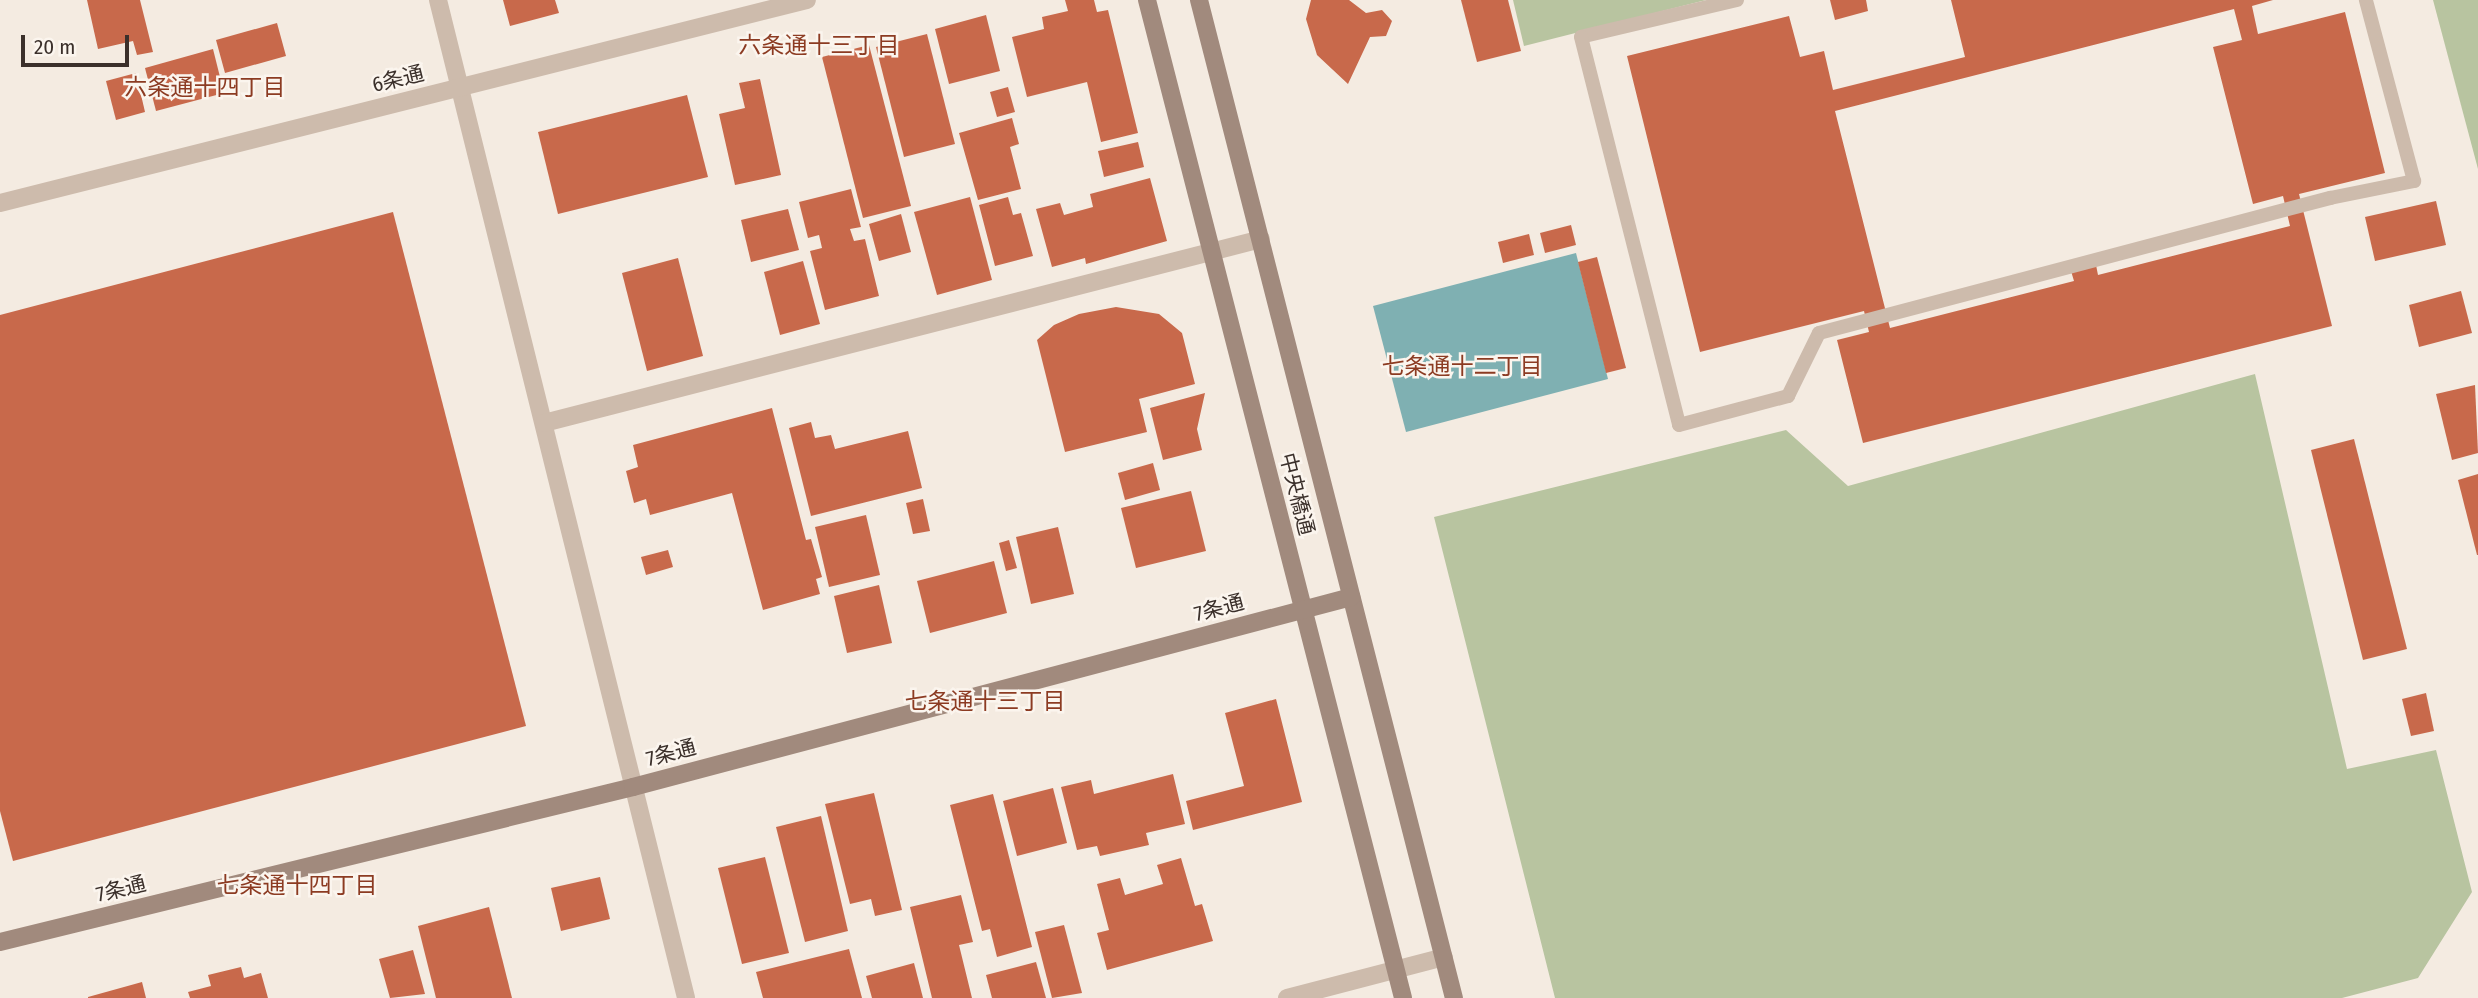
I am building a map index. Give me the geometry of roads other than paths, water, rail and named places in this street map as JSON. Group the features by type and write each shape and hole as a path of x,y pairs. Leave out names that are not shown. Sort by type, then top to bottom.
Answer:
{"street":[{"path":"438,0 686,998"},
{"name":"6条通","path":"0,203 807,0"},
{"name":"中央橋通","path":"1147,0 1403,998"},
{"name":"中央橋通","path":"1199,0 1454,998"},
{"path":"544,423 1261,239"},
{"name":"7条通","path":"0,942 633,787 1351,597"},
{"path":"1287,998 1444,957"}],"lane":[{"path":"1737,0 1581,37 1679,425 1788,396 1819,333 2330,198 2414,181 2366,0"}],"water":[{"path":"1576,253 1608,379 1406,432 1373,306"}],"district":[{"name":"六条通十三丁目","path":"819,45"},
{"name":"六条通十四丁目","path":"205,87"},
{"name":"七条通十二丁目","path":"1462,366"},
{"name":"七条通十三丁目","path":"985,701"},
{"name":"七条通十四丁目","path":"297,885"}]}
